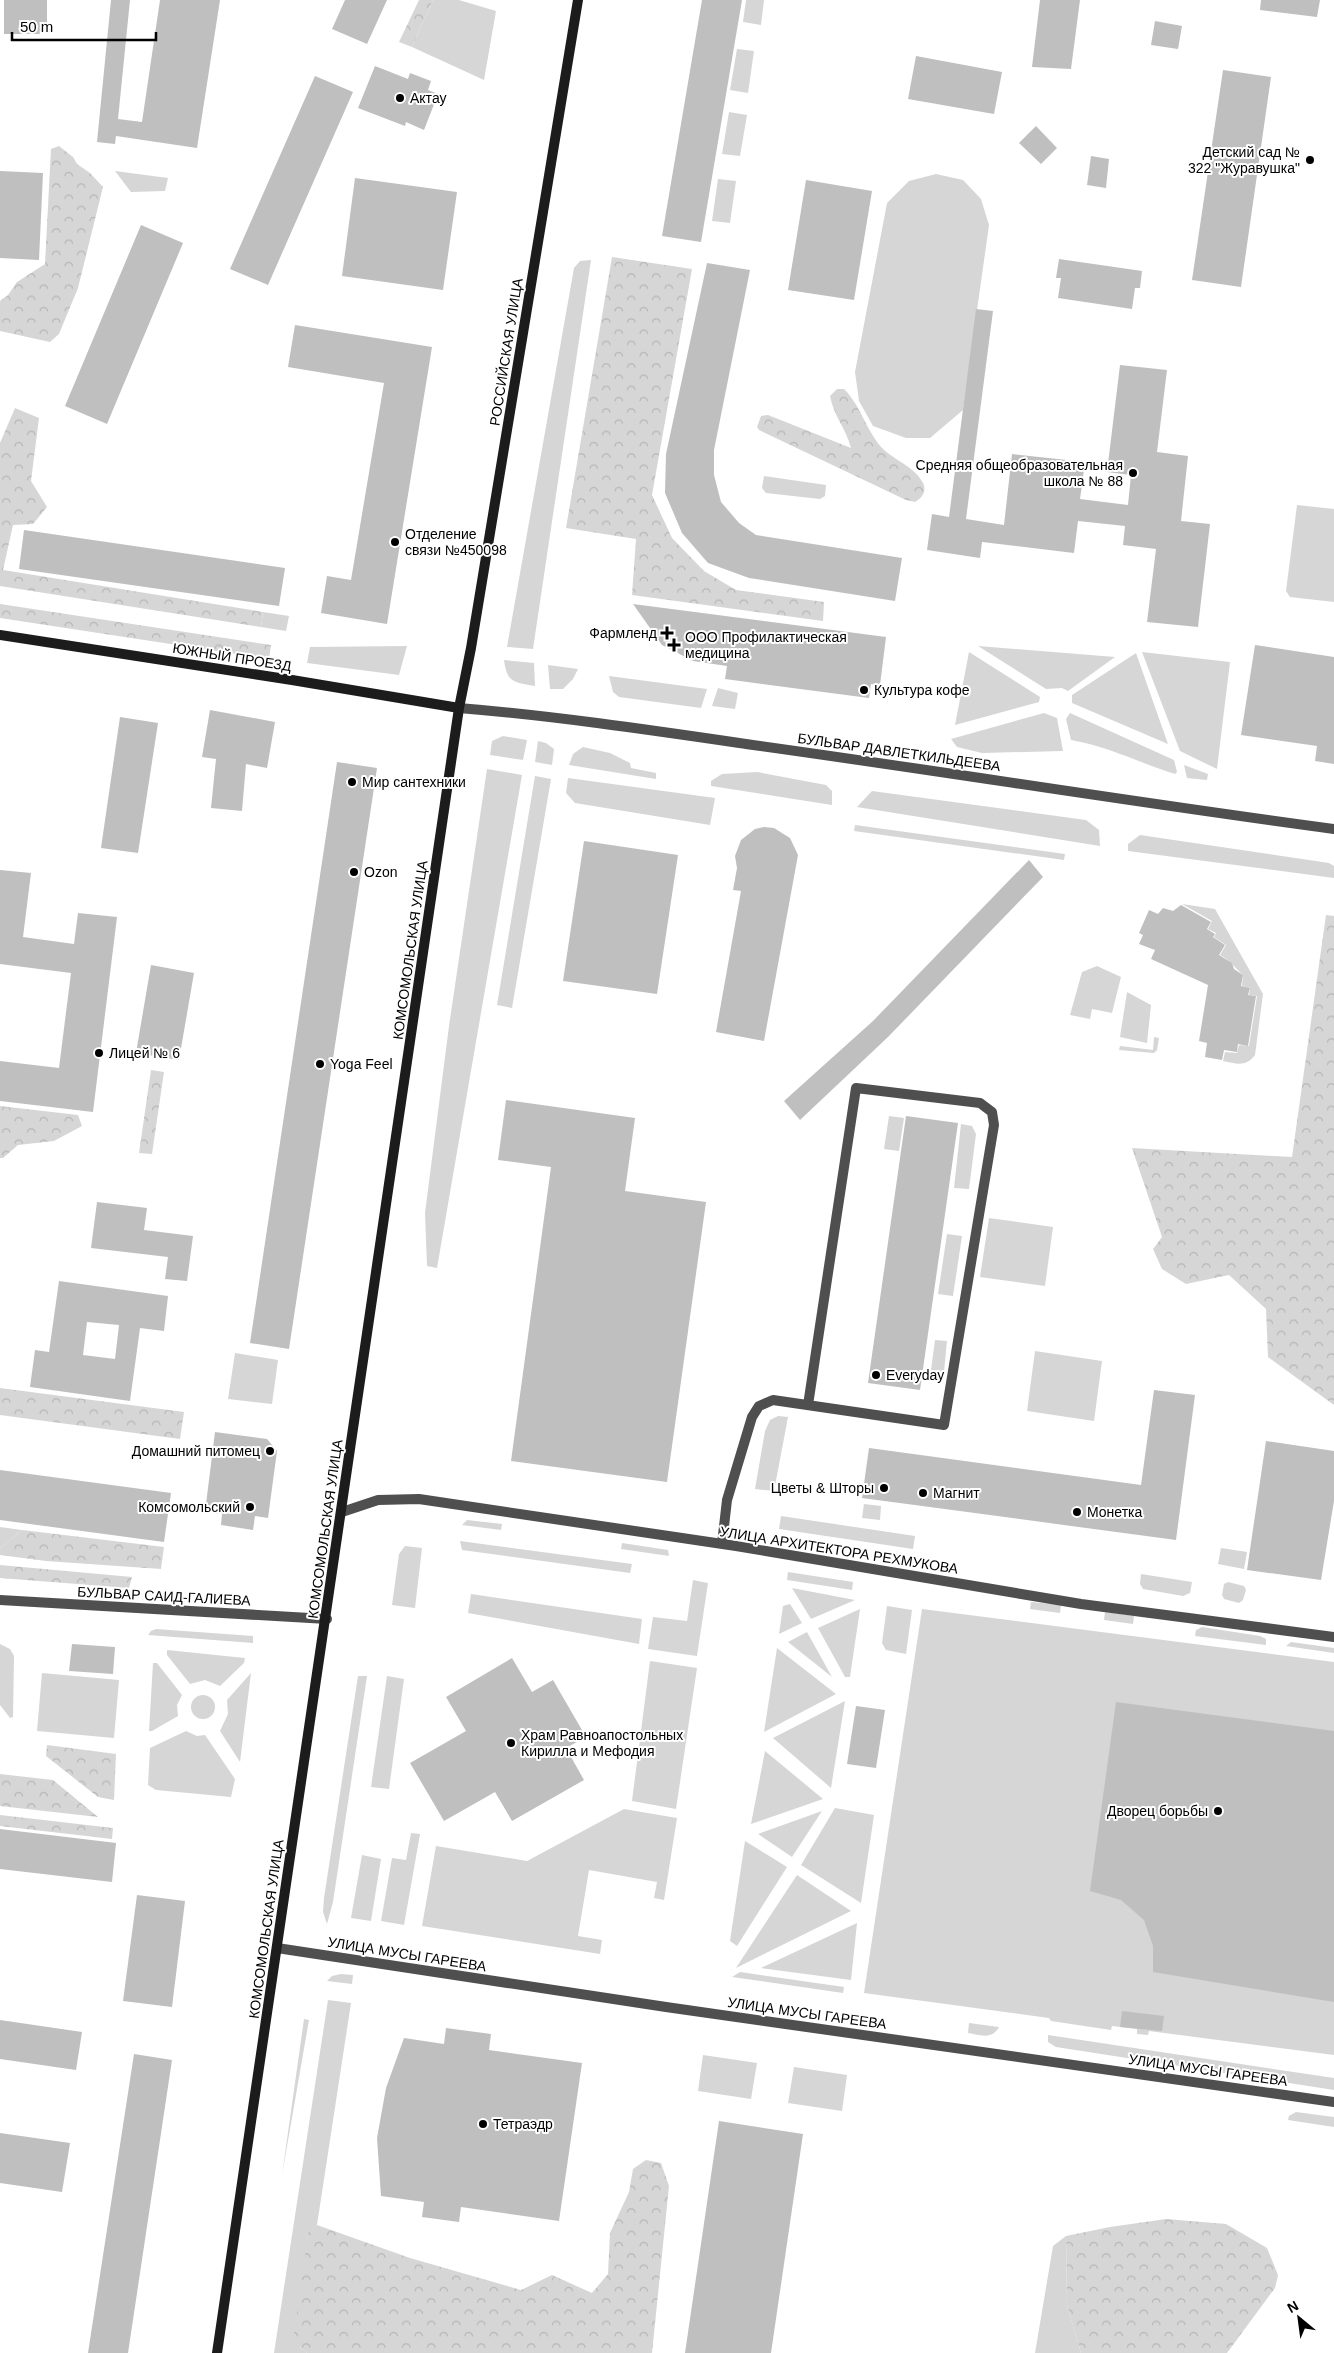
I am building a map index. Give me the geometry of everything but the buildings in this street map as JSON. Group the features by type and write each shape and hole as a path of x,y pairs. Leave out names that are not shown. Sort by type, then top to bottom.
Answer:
{"main road":[{"name":"РОССИЙСКАЯ УЛИЦА","path":"459,708 471,648 578,0"},
{"name":"ЮЖНЫЙ ПРОЕЗД","path":"0,635 459,708"},
{"name":"КОМСОМОЛЬСКАЯ УЛИЦА","path":"217,2353 327,1619 459,708"}],"street":[{"name":"БУЛЬВАР ДАВЛЕТКИЛЬДЕЕВА","path":"459,708 536,715 926,769 1120,800 1334,830"},
{"path":"722,1544 727,1500 752,1417 759,1406 773,1400 944,1425 994,1125 992,1112 980,1103 856,1088 808,1404"},
{"name":"УЛИЦА АРХИТЕКТОРА РЕХМУКОВА","path":"342,1512 378,1500 419,1500 722,1544 1081,1604 1334,1637"},
{"name":"БУЛЬВАР САИД-ГАЛИЕВА","path":"0,1600 327,1619"},
{"name":"УЛИЦА МУСЫ ГАРЕЕВА","path":"277,1948 666,2007 1334,2102"}],"green space":[{"path":"419,0 433,0 412,47 399,42"},
{"path":"433,0 459,0 496,11 484,80 412,47"},
{"path":"746,0 764,0 761,25 743,22"},
{"path":"737,49 754,51 748,93 730,90"},
{"path":"729,112 747,115 740,156 722,154"},
{"path":"59,146 103,187 78,288 59,334 50,342 0,331 0,301 8,295 17,282 45,264 51,149"},
{"path":"115,171 168,178 165,191 131,192"},
{"path":"936,174 963,180 981,199 989,225 963,410 930,438 906,438 873,426 859,401 855,372 887,203 909,181"},
{"path":"718,179 736,181 730,223 712,221"},
{"path":"612,257 692,269 652,495 672,538 704,571 736,590 824,602 823,621 632,595 636,539 566,528"},
{"path":"591,260 533,649 507,647 574,268 580,261"},
{"path":"837,389 844,389 850,396 882,448 910,468 919,477 924,489 922,497 915,502 906,500 759,430 757,427 761,416 768,415 851,448 834,410 830,396"},
{"path":"15,408 39,418 31,481 47,507 33,524 13,525 3,570 263,612 261,627 0,586 0,443"},
{"path":"764,476 826,485 825,496 820,499 766,493 762,488"},
{"path":"1297,505 1334,509 1334,602 1290,597 1286,591"},
{"path":"0,604 271,645 269,659 0,618"},
{"path":"263,612 289,616 286,631 261,627"},
{"path":"407,646 399,675 307,663 310,647"},
{"path":"978,646 1115,657 1068,691 1062,688 1046,689"},
{"path":"969,652 1040,697 1039,702 955,725"},
{"path":"1142,652 1230,662 1217,769 1180,751"},
{"path":"1136,653 1168,744 1072,703 1072,695"},
{"path":"504,660 534,663 535,686 513,680 507,673"},
{"path":"548,665 578,669 573,679 563,689 550,689"},
{"path":"609,676 707,689 701,708 619,697 613,692"},
{"path":"718,688 738,693 735,709 712,706"},
{"path":"1044,713 1057,718 1063,751 982,753 957,747 951,739"},
{"path":"1070,713 1174,760 1177,772 1175,774 1110,750 1071,740 1066,719"},
{"path":"503,736 527,740 523,760 490,755 492,741"},
{"path":"538,741 546,743 554,749 552,765 535,762"},
{"path":"583,747 610,753 630,763 631,768 656,773 656,779 569,765 573,754"},
{"path":"1184,765 1208,774 1207,780 1187,778"},
{"path":"487,769 522,775 437,1268 427,1266 425,1213 449,1026"},
{"path":"757,772 826,785 832,791 832,805 711,786 711,781 722,774"},
{"path":"535,776 551,779 512,1008 497,1005"},
{"path":"568,778 715,798 710,825 575,803 566,793"},
{"path":"872,791 1086,820 1099,830 1100,846 857,807"},
{"path":"855,825 1065,854 1064,860 854,831"},
{"path":"1140,835 1329,863 1334,866 1334,878 1128,851 1128,844"},
{"path":"1182,904 1215,909 1263,994 1255,1055 1245,1063 1237,1064 1223,1061 1225,1052 1237,1053 1239,1045 1249,1046 1257,996 1249,995 1250,988 1242,986 1243,975 1220,955 1226,945 1214,937 1216,933 1208,929 1212,921"},
{"path":"1326,915 1334,916 1334,1405 1268,1357 1266,1309 1229,1275 1186,1284 1162,1269 1153,1249 1162,1237 1132,1148 1292,1157"},
{"path":"1097,966 1121,977 1112,1013 1092,1009 1090,1019 1070,1015 1082,972"},
{"path":"1127,992 1151,1005 1147,1043 1120,1037"},
{"path":"1154,1037 1159,1038 1157,1050 1154,1053 1119,1050 1120,1046 1153,1050"},
{"path":"151,1070 164,1072 152,1154 139,1153"},
{"path":"0,1106 78,1115 82,1126 54,1141 18,1145 3,1158 0,1158"},
{"path":"889,1116 904,1118 899,1151 884,1149"},
{"path":"961,1124 972,1126 976,1134 969,1189 954,1188"},
{"path":"989,1218 1053,1227 1045,1286 980,1277"},
{"path":"947,1234 962,1236 953,1296 938,1294"},
{"path":"935,1340 947,1341 944,1372 931,1370"},
{"path":"1035,1351 1102,1361 1094,1421 1027,1411"},
{"path":"235,1353 278,1360 272,1404 228,1399"},
{"path":"0,1388 184,1412 180,1439 0,1415"},
{"path":"778,1416 788,1417 774,1491 755,1489 765,1431 770,1420"},
{"path":"864,1504 881,1506 880,1520 862,1518"},
{"path":"781,1516 915,1536 913,1549 779,1529"},
{"path":"467,1520 502,1524 501,1530 462,1525"},
{"path":"0,1527 22,1530 0,1548"},
{"path":"22,1530 164,1547 161,1569 46,1561 0,1555 0,1548"},
{"path":"460,1541 632,1564 630,1573 462,1550"},
{"path":"622,1543 668,1550 669,1556 621,1549"},
{"path":"405,1546 422,1548 415,1608 392,1605 399,1554"},
{"path":"1221,1548 1247,1552 1244,1569 1218,1564"},
{"path":"0,1565 132,1577 129,1588 0,1578"},
{"path":"788,1572 853,1582 852,1590 787,1580"},
{"path":"1141,1574 1192,1582 1190,1593 1183,1596 1143,1589 1140,1584"},
{"path":"693,1580 708,1583 697,1656 648,1649 653,1617 687,1621"},
{"path":"1228,1582 1244,1586 1246,1590 1243,1600 1239,1603 1224,1599 1222,1595 1224,1584"},
{"path":"792,1588 855,1600 811,1619"},
{"path":"471,1594 642,1619 639,1644 468,1613"},
{"path":"1031,1602 1061,1605 1060,1613 1030,1609"},
{"path":"790,1604 802,1623 779,1634 783,1606"},
{"path":"887,1606 912,1610 906,1654 886,1650 882,1643"},
{"path":"860,1609 850,1677 845,1677 818,1628"},
{"path":"922,1609 1334,1662 1334,2055 1149,2031 1148,2035 1137,2034 1137,2029 1112,2026 1111,2030 1051,2021 1049,2018 864,1993"},
{"path":"1105,1612 1134,1616 1133,1624 1104,1620"},
{"path":"1202,1627 1260,1636 1266,1639 1266,1645 1195,1636 1196,1630"},
{"path":"156,1629 253,1636 253,1643 148,1635"},
{"path":"807,1632 832,1677 788,1642"},
{"path":"1291,1642 1334,1648 1334,1653 1286,1646"},
{"path":"0,1644 10,1649 14,1656 13,1717 10,1718 0,1705"},
{"path":"777,1648 836,1694 764,1732"},
{"path":"167,1650 245,1658 244,1663 220,1686 205,1680 190,1684 167,1655"},
{"path":"650,1661 697,1668 676,1809 632,1801"},
{"path":"153,1663 157,1663 182,1695 177,1705 178,1716 149,1731"},
{"path":"42,1673 119,1680 114,1738 37,1731"},
{"path":"251,1673 240,1762 220,1731 228,1714 227,1700"},
{"path":"358,1676 367,1676 333,1902 327,1924 323,1912 324,1898"},
{"path":"387,1676 404,1679 389,1789 371,1787"},
{"path":"203,1695 212,1698 215,1707 212,1716 203,1719 194,1716 191,1707 194,1698"},
{"path":"845,1701 831,1788 773,1738"},
{"path":"186,1731 197,1736 205,1735 235,1779 231,1797 156,1790 148,1785 150,1748"},
{"path":"47,1745 116,1754 114,1800 98,1797 46,1756"},
{"path":"765,1751 823,1799 751,1824"},
{"path":"0,1774 53,1780 98,1817 0,1806"},
{"path":"835,1808 874,1815 861,1903 801,1865"},
{"path":"624,1809 677,1818 664,1900 654,1898 657,1882 589,1870 578,1936 602,1940 600,1954 422,1926 436,1846 527,1861"},
{"path":"822,1811 792,1857 758,1834"},
{"path":"0,1815 113,1828 112,1839 0,1826"},
{"path":"411,1833 420,1834 404,1925 381,1921 392,1858 406,1860"},
{"path":"745,1841 787,1867 737,1946 730,1941"},
{"path":"362,1855 381,1859 371,1921 351,1918"},
{"path":"797,1875 851,1911 736,1968"},
{"path":"857,1923 851,1980 761,1968"},
{"path":"740,1972 844,1987 843,1993 732,1977"},
{"path":"341,1974 353,1975 352,1984 327,1981 332,1976"},
{"path":"328,2000 351,2003 317,2225 308,2234 300,2347 307,2353 274,2353"},
{"path":"304,2019 309,2020 282,2175"},
{"path":"969,2023 999,2027 993,2034 981,2035 968,2033"},
{"path":"1048,2035 1334,2078 1334,2090 1056,2047 1048,2042"},
{"path":"703,2055 757,2063 751,2099 698,2091"},
{"path":"794,2067 847,2075 842,2111 788,2103"},
{"path":"1296,2112 1334,2117 1334,2127 1288,2120 1289,2116"},
{"path":"646,2160 661,2163 669,2186 652,2353 307,2353 300,2347 294,2334 308,2233 317,2225 410,2258 521,2290 552,2275 592,2293 608,2274 610,2233 629,2192 633,2169"},
{"path":"1166,2219 1226,2224 1267,2248 1278,2275 1275,2288 1227,2353 1081,2353 1067,2305 1066,2236"},
{"path":"1066,2236 1067,2305 1081,2353 1035,2353 1053,2246"}],"place":[{"name":"Актау","path":"400,98"},
{"name":"Детский сад № 322 \"Журавушка\"","path":"1310,160"},
{"name":"Средняя общеобразовательная школа № 88","path":"1133,473"},
{"name":"Отделение связи №450098","path":"395,542"},
{"name":"Фармленд","path":"667,633"},
{"name":"ООО Профилактическая медицина","path":"674,645"},
{"name":"Культура кофе","path":"864,690"},
{"name":"Мир сантехники","path":"352,782"},
{"name":"Ozon","path":"354,872"},
{"name":"Лицей № 6","path":"99,1053"},
{"name":"Yoga Feel","path":"320,1064"},
{"name":"Everyday","path":"876,1375"},
{"name":"Домашний питомец","path":"270,1451"},
{"name":"Цветы & Шторы","path":"884,1488"},
{"name":"Магнит","path":"923,1493"},
{"name":"Комсомольский","path":"250,1507"},
{"name":"Монетка","path":"1077,1512"},
{"name":"Храм Равноапостольных Кирилла и Мефодия","path":"511,1743"},
{"name":"Дворец борьбы","path":"1218,1811"},
{"name":"Тетраэдр","path":"483,2124"}]}
